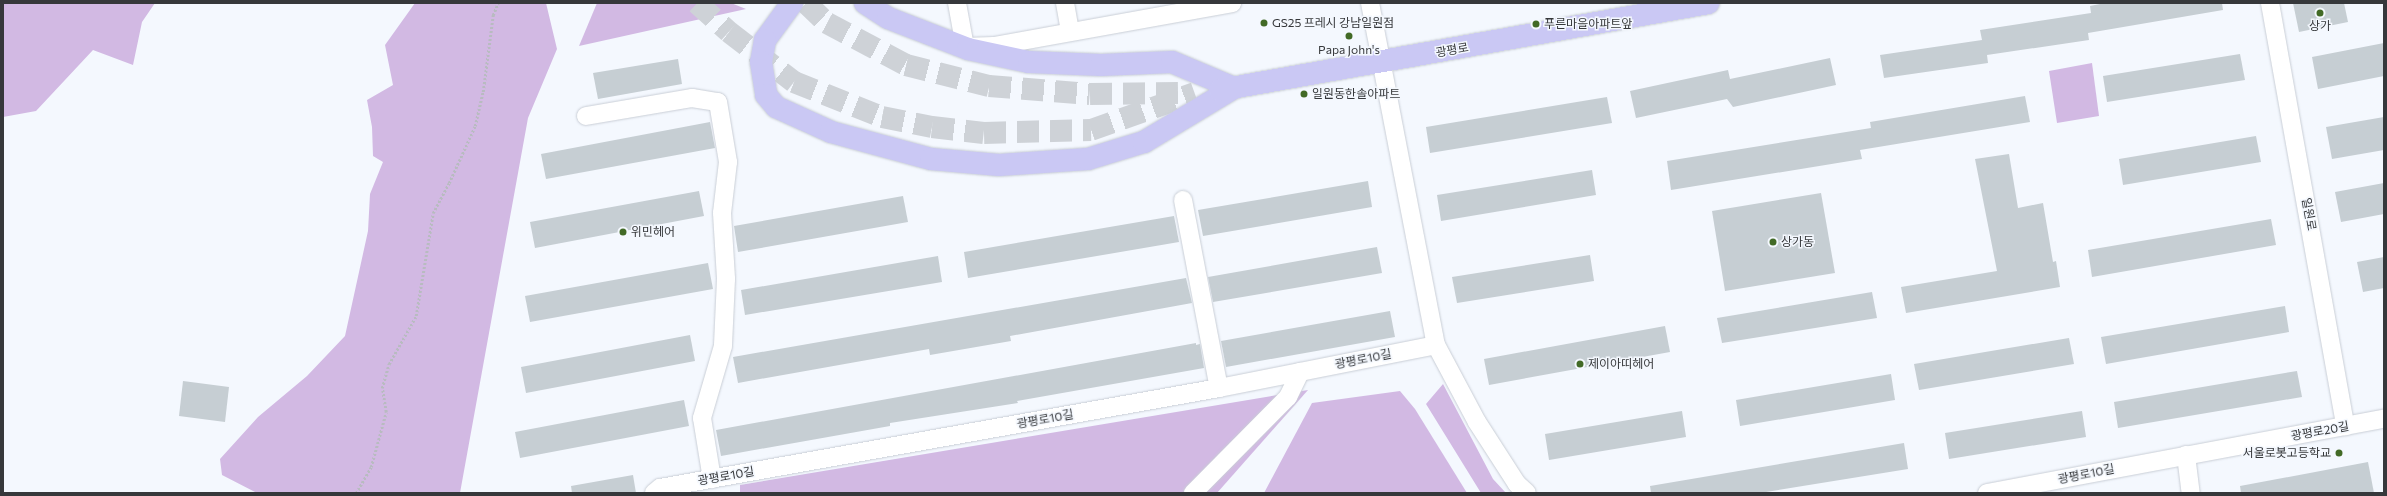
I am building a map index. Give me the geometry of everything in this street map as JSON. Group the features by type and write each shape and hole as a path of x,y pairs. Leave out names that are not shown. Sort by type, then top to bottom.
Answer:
{"main road":[{"path":"792,3 765,40 761,62 766,95 776,107 831,132 931,159 999,165 1088,159 1144,142 1234,88"},
{"path":"865,3 888,18 968,49 1029,62 1101,65 1172,62 1234,88"},
{"name":"광평로","path":"1195,93 1234,88 1381,63 1708,3"}],"street":[{"path":"957,3 965,48 994,46 1070,32 1167,9 1232,3"},
{"path":"1065,3 1070,32"},
{"path":"1370,3 1436,345 1477,422 1518,484 1528,493"},
{"name":"일원로","path":"2270,3 2346,426"},
{"path":"586,116 692,98 718,102 728,162 722,213 726,279 723,346 702,418 712,479"},
{"path":"1183,200 1219,388"},
{"name":"광평로10길","path":"654,493 660,488 1219,388 1436,345"},
{"path":"1193,493 1288,397 1300,372"},
{"name":"광평로20길","path":"2186,455 2384,419"},
{"path":"2186,455 2191,493"},
{"name":"광평로10길","path":"1993,492 2186,455"}],"path":[{"path":"356,493 371,467 386,412 382,388 389,364 416,316 433,213 449,183 475,126 483,92 493,15 498,3"}],"shaded area":[{"path":"3,3 155,3 142,22 133,65 93,50 36,111 3,117"},
{"path":"415,3 546,3 557,49 528,118 460,493 257,493 222,475 220,459 258,417 307,376 345,336 368,231 370,194 383,162 373,156 372,127 367,100 393,85 385,45"},
{"path":"597,3 731,3 746,9 579,46"},
{"path":"2092,63 2099,116 2057,123 2049,71"},
{"path":"1443,384 1493,479 1506,493 1481,493 1426,404"},
{"path":"1308,390 1217,493 740,493 740,485"},
{"path":"1400,391 1415,409 1467,493 1264,493 1312,403"}],"building":[{"path":"2105,3 2222,3 2223,10 2088,33 2089,40 1987,55 1988,63 1884,78 1880,55 1982,40 1980,30 2091,13 2090,6"},
{"name":"상가","path":"2293,3 2344,3 2348,22 2299,32"},
{"path":"2384,43 2384,76 2318,89 2312,57"},
{"path":"2240,54 2245,80 2107,102 2103,76"},
{"path":"1830,58 1836,85 1733,107 1727,99 1636,118 1630,91 1728,70 1730,79"},
{"path":"678,59 682,84 598,99 593,73"},
{"path":"2025,96 2030,122 1860,150 1862,159 1671,190 1667,161 1871,128 1870,122"},
{"path":"1607,97 1612,123 1430,153 1426,127"},
{"path":"2384,117 2384,150 2332,159 2326,127"},
{"path":"710,122 715,148 546,179 541,154"},
{"path":"2256,136 2261,162 2123,185 2119,159"},
{"path":"2009,154 2018,208 2043,203 2053,262 2056,261 2060,287 1906,313 1901,287 1997,271 1975,159"},
{"path":"1592,170 1596,195 1441,221 1437,195"},
{"path":"1368,181 1372,207 1203,236 1198,210"},
{"path":"2384,183 2384,214 2341,222 2335,192"},
{"path":"699,191 704,216 535,248 530,222"},
{"name":"상가동","path":"1821,193 1835,273 1725,291 1712,211"},
{"path":"903,196 908,222 738,252 734,226"},
{"path":"1174,216 1179,242 968,278 964,252"},
{"path":"2271,219 2276,245 2092,277 2088,250"},
{"path":"1377,247 1382,273 1213,302 1208,277"},
{"path":"1590,255 1594,281 1457,303 1452,277"},
{"path":"938,256 942,282 745,315 741,290"},
{"path":"2384,257 2384,288 2363,292 2357,262"},
{"path":"708,263 713,289 530,322 525,296"},
{"path":"1186,278 1192,303 1010,336 1011,341 930,355 929,349 738,383 733,357"},
{"path":"1872,292 1877,318 1722,343 1717,318"},
{"path":"2285,306 2289,332 2106,364 2101,337"},
{"path":"1390,311 1395,337 1226,367 1221,341"},
{"path":"1665,326 1670,352 1489,385 1484,359"},
{"path":"690,335 695,361 526,393 521,367"},
{"path":"2069,338 2074,364 1919,390 1914,364"},
{"path":"1196,343 1196,345 1200,344 1204,368 1017,401 1018,403 890,423 890,426 721,456 716,430"},
{"path":"2297,371 2302,397 2118,428 2114,402"},
{"path":"1891,374 1895,400 1740,426 1736,400"},
{"path":"183,381 229,387 225,422 179,416"},
{"path":"684,400 689,426 520,458 515,432"},
{"path":"1682,411 1686,437 1549,460 1545,434"},
{"path":"2082,411 2086,437 1949,459 1945,433"},
{"path":"1904,443 1908,469 1760,493 1651,493 1650,486"},
{"path":"2368,462 2374,493 2241,493 2240,486"},
{"path":"633,475 636,493 572,493 571,486"}],"tunnel":[{"path":"697,3 729,32 794,82 882,117 932,127 984,133 1091,130 1195,93"},
{"path":"806,3 827,23 906,65 989,86 1090,94 1178,93"}],"place":[{"name":"상가","path":"2320,13"},
{"name":"GS25 프레시 강남일원점","path":"1264,23"},
{"name":"푸른마을아파트앞","path":"1536,24"},
{"name":"Papa John's","path":"1349,36"},
{"name":"일원동한솔아파트","path":"1304,94"},
{"name":"위민헤어","path":"623,232"},
{"name":"상가동","path":"1773,242"},
{"name":"제이아띠헤어","path":"1580,364"},
{"name":"서울로봇고등학교","path":"2339,453"}]}
